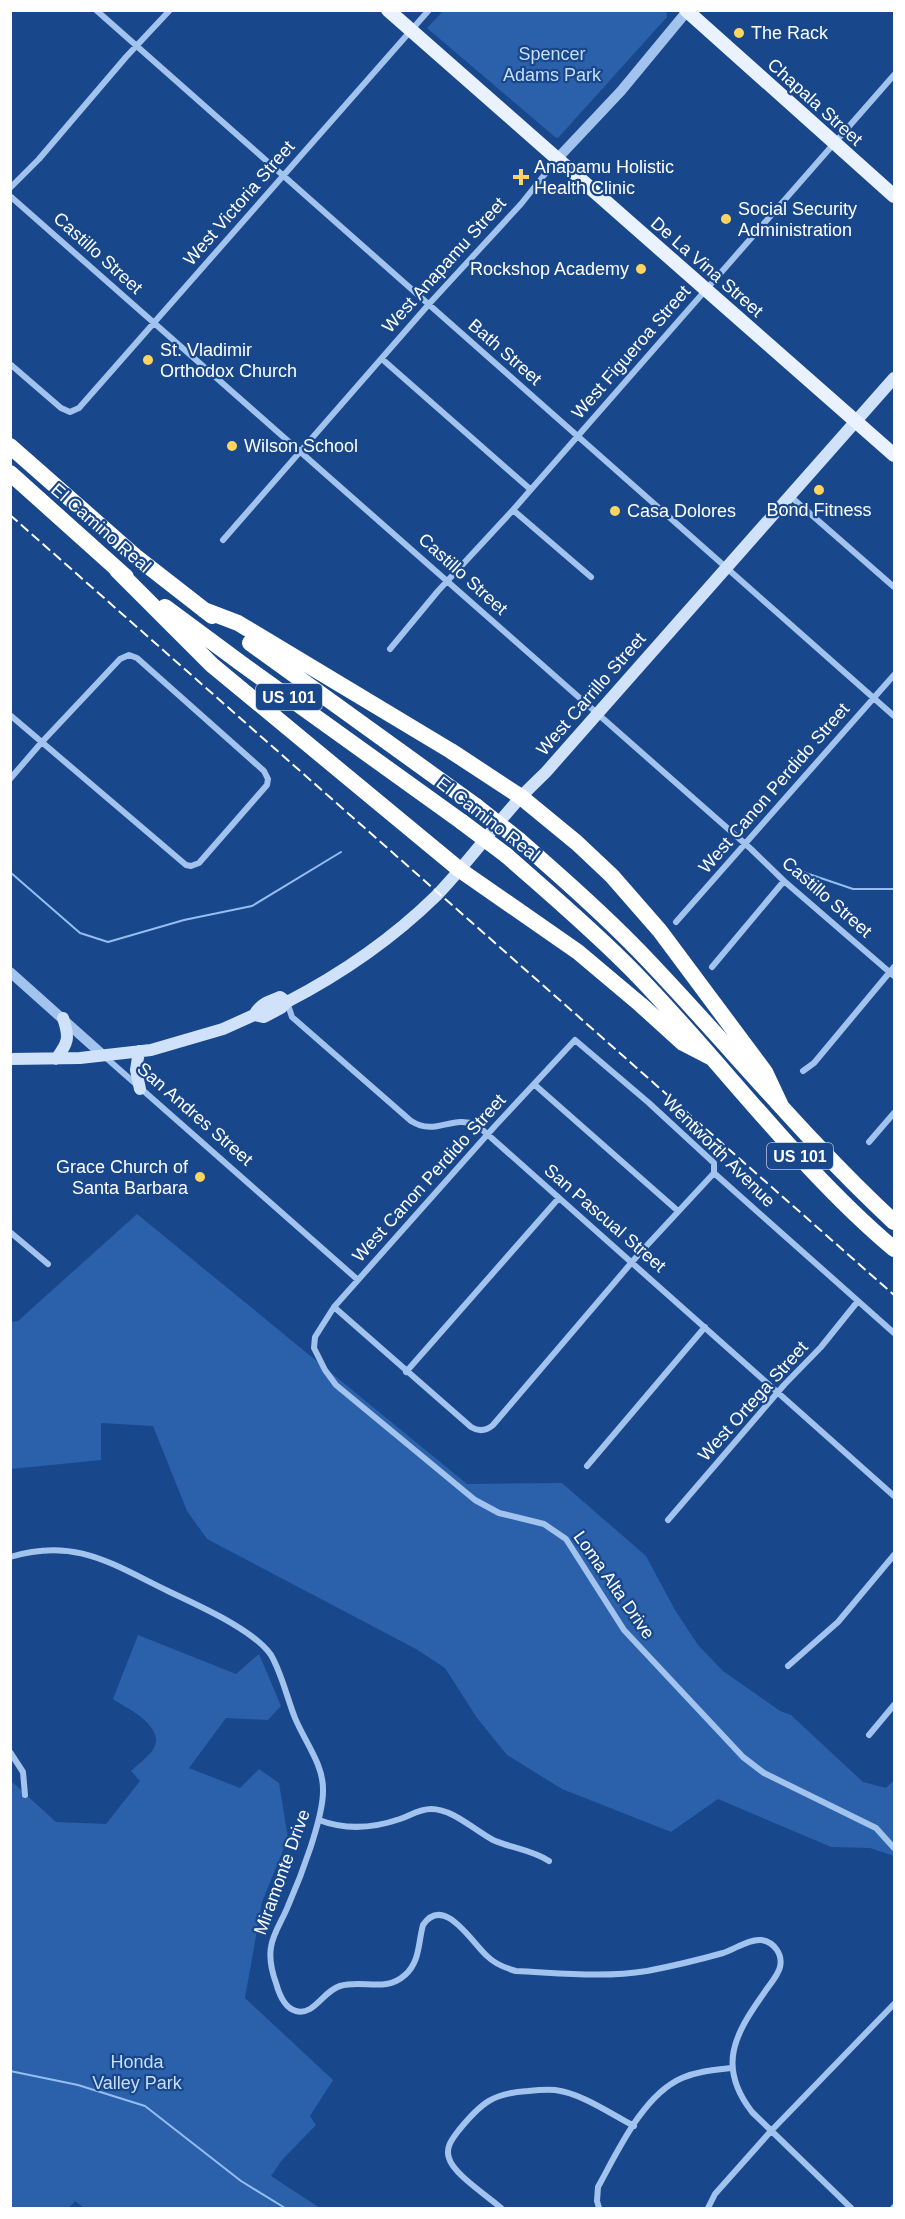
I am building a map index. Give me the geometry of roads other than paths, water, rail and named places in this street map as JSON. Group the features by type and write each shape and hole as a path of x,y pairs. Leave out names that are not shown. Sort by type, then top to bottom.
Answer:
{"highway":[{"name":"El Camino Real","path":"10,446 135,556 204,610 476,806 519,840 625,937 781,1106 894,1222"},
{"name":"El Camino Real","path":"10,473 117,570 242,664 462,822 506,855 565,906 633,972 838,1198 894,1249"},
{"path":"117,570 212,665 460,870 578,952 683,1043 710,1057"},
{"path":"204,610 238,623 527,792 645,912 765,1072 781,1106"}],"main road":[{"name":"De La Vina Street","path":"388,10 894,456"},
{"name":"Chapala Street","path":"687,11 894,196"},
{"name":"West Carrillo Street","path":"10,1059 104,1056 138,1052 193,1039 254,1015 259,1006 270,1000 280,997 287,1002 331,978 389,937 460,870 894,378"},
{"path":"56,1059 66,1044 67,1030 63,1018"},
{"path":"138,1052 136,1070 140,1089"}],"street":[{"name":"Bath Street","path":"96,10 894,716"},
{"path":"10,188 62,133 170,10"},
{"name":"West Victoria Street","path":"10,364 61,408 70,412 79,408 429,10"},
{"name":"West Anapamu Street","path":"223,540 429,304 521,204 556,159 620,92 687,11"},
{"name":"West Figueroa Street","path":"390,648 894,75"},
{"name":"Castillo Street","path":"10,196 745,843 784,881 893,972"},
{"path":"382,359 531,489"},
{"path":"790,496 894,587"},
{"path":"513,510 591,577"},
{"path":"10,716 41,743 186,865 200,863 267,785 267,775 264,771 137,658 129,655 120,659 41,743 10,779"},
{"name":"West Canon Perdido Street","path":"676,922 894,675"},
{"path":"712,967 784,881"},
{"name":"San Andres Street","path":"10,972 358,1280"},
{"path":"803,1071 814,1063 893,972"},
{"name":"San Pascual Street","path":"287,1002 292,1017 411,1121 423,1127 433,1128 455,1121 477,1125 894,1496"},
{"name":"West Canon Perdido Street","path":"314,1342 317,1333 334,1307 574,1040"},
{"name":"Wentworth Avenue","path":"574,1040 685,1135 714,1163 714,1173 894,1334"},
{"path":"535,1085 678,1211"},
{"path":"869,1142 894,1113"},
{"path":"334,1307 406,1372 475,1429 485,1430 493,1425 633,1262 714,1173"},
{"path":"406,1372 558,1199"},
{"path":"10,1232 48,1264"},
{"name":"West Ortega Street","path":"668,1520 778,1392 821,1347 858,1301"},
{"path":"587,1466 705,1327"},
{"name":"Loma Alta Drive","path":"314,1342 315,1353 336,1385 465,1494 499,1513 548,1526 566,1539 624,1630 743,1757 764,1773 876,1828 894,1848"},
{"name":"Miramonte Drive","path":"10,1557 32,1551 55,1549 88,1554 181,1597 258,1641 276,1665 301,1734 319,1766 323,1788 323,1804 319,1820 271,1949 270,1959 276,1983 283,2001 289,2008 298,2012 308,2011 325,1994 340,1986 361,1983 387,1985 399,1980 417,1959 423,1925 434,1916 454,1921 485,1955 503,1967 516,1971 625,1974 725,1952 754,1940 772,1944 781,1961 780,1970 740,2029 733,2048 734,2081 742,2100 851,2208"},
{"path":"788,1666 838,1622 894,1555"},
{"path":"869,1735 894,1706"},
{"path":"10,1752 23,1772 26,1795"},
{"path":"319,1820 341,1826 375,1825 392,1822 421,1811 437,1809 452,1815 493,1840 534,1853 549,1861"},
{"path":"708,2208 715,2194 771,2131 894,2004"},
{"path":"599,2208 598,2187 651,2101 669,2085 695,2073 732,2068"},
{"path":"501,2208 455,2169 448,2158 448,2148 452,2139 480,2106 490,2099 509,2092 545,2090 565,2092 634,2126"}],"waterway":[{"path":"10,872 80,933 108,942 184,920 252,906 341,852"},
{"path":"797,870 853,889 894,889"},
{"path":"10,2071 78,2085 145,2106 241,2181 285,2208"}],"railway":[{"path":"10,515 894,1295"}],"place":[{"name":"The Rack","path":"739,33"},
{"name":"Anapamu Holistic Health Clinic","path":"521,177"},
{"name":"Social Security Administration","path":"726,219"},
{"name":"Rockshop Academy","path":"641,269"},
{"name":"St. Vladimir Orthodox Church","path":"148,360"},
{"name":"Wilson School","path":"232,446"},
{"name":"Bond Fitness","path":"819,490"},
{"name":"Casa Dolores","path":"615,511"},
{"name":"Grace Church of Santa Barbara","path":"200,1177"}],"park label":[{"name":"Spencer Adams Park","path":"552,64"},
{"name":"Honda Valley Park","path":"137,2072"}]}
